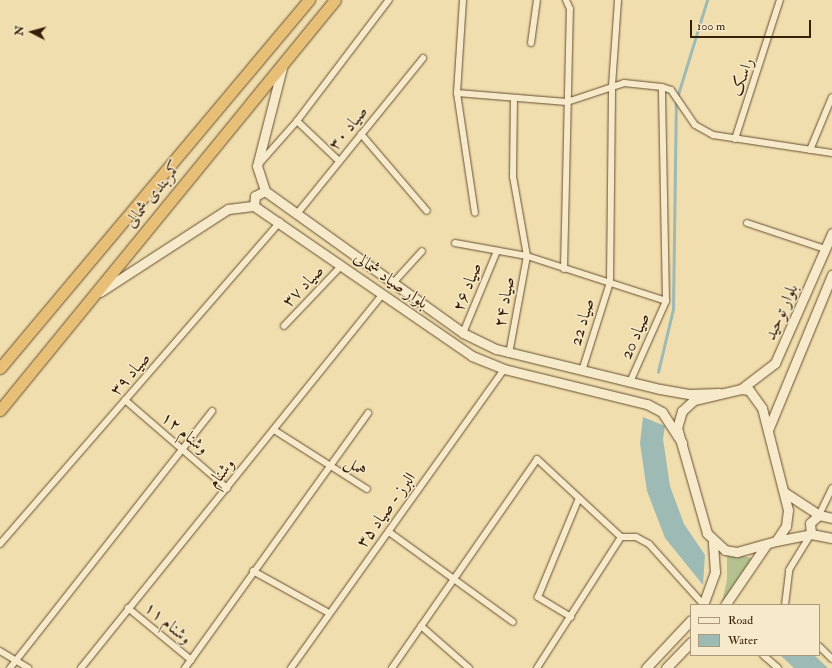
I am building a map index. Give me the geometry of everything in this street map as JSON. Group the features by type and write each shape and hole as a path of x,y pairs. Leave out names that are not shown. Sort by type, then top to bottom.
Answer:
{"highway":[{"path":"0,368 309,0"},
{"name":"کمربندی شمالی","path":"0,410 335,0"}],"main road":[{"path":"91,299 130,270 228,209 254,206 255,196 265,191 257,166 283,62"},
{"name":"بلوار صیاد شمالی","path":"265,191 296,215 463,333 509,354 689,394 719,393"},
{"name":"بلوار صیاد شمالی","path":"254,206 280,222 446,340 504,369 647,404 662,412 682,443"},
{"name":"بلوار توحید","path":"741,389 775,363 832,233"},
{"name":"بلوار توحید","path":"768,430 832,275"},
{"path":"703,604 715,572 713,542 704,526 678,428 682,411 694,400 741,389 749,390 758,399 768,430 784,492 788,518 776,541"},
{"path":"784,492 819,515 832,518"},
{"path":"811,534 810,523 819,515"},
{"path":"713,542 737,552 776,541 811,534 832,538"},
{"path":"726,604 766,545"},
{"path":"646,668 690,621"},
{"path":"666,668 690,643"}],"street":[{"path":"257,166 297,121 389,0"},
{"path":"463,0 457,93 475,213"},
{"path":"531,43 537,0"},
{"path":"564,269 566,102 570,9 566,0"},
{"name":"صیاد 22","path":"582,371 610,282 612,86 618,0"},
{"name":"راسک","path":"735,139 780,0"},
{"name":"صیاد ۳۰","path":"296,215 423,58"},
{"path":"457,93 514,100 566,102 624,83 662,87 671,90 695,125 713,135 832,153"},
{"path":"455,243 527,256 666,301 662,87"},
{"path":"810,150 832,97"},
{"path":"514,100 513,177 527,256"},
{"path":"297,121 339,161"},
{"path":"361,134 427,211"},
{"name":"صیاد ۳۹","path":"0,544 280,222"},
{"path":"747,223 825,249"},
{"path":"393,283 422,251"},
{"name":"صیاد ۲۶","path":"463,333 497,251"},
{"name":"صیاد ۲۴","path":"509,354 527,256"},
{"name":"صیاد ۳۷","path":"284,326 342,266"},
{"name":"وشنام","path":"81,668 383,294"},
{"name":"صیاد 20","path":"630,382 666,301"},
{"name":"البرز - صیاد ۳۵","path":"291,668 504,369"},
{"name":"وشنام ۱۲","path":"125,400 227,488"},
{"path":"10,668 184,450 212,411"},
{"path":"185,668 253,571 368,414"},
{"name":"همل","path":"274,430 367,489"},
{"path":"392,668 537,459 622,537 636,537 649,544 702,604"},
{"path":"819,515 832,488"},
{"path":"571,617 538,597 579,498"},
{"path":"389,532 513,622"},
{"path":"786,604 789,570 811,534"},
{"path":"537,668 622,537"},
{"path":"253,571 329,613"},
{"name":"وشنام ۱۱","path":"128,608 191,660"},
{"path":"421,626 469,668"},
{"path":"820,647 832,659"},
{"path":"0,651 28,668"},
{"path":"764,656 778,668"}],"green space":[{"path":"727,553 752,558 722,602 727,580"}],"water":[{"path":"643,417 665,426 663,439 670,486 684,524 705,555 703,585 665,538 647,491 640,443"},
{"path":"781,656 815,656 828,668 794,668"}],"waterway":[{"path":"658,372 673,309 676,101 707,0"}]}
